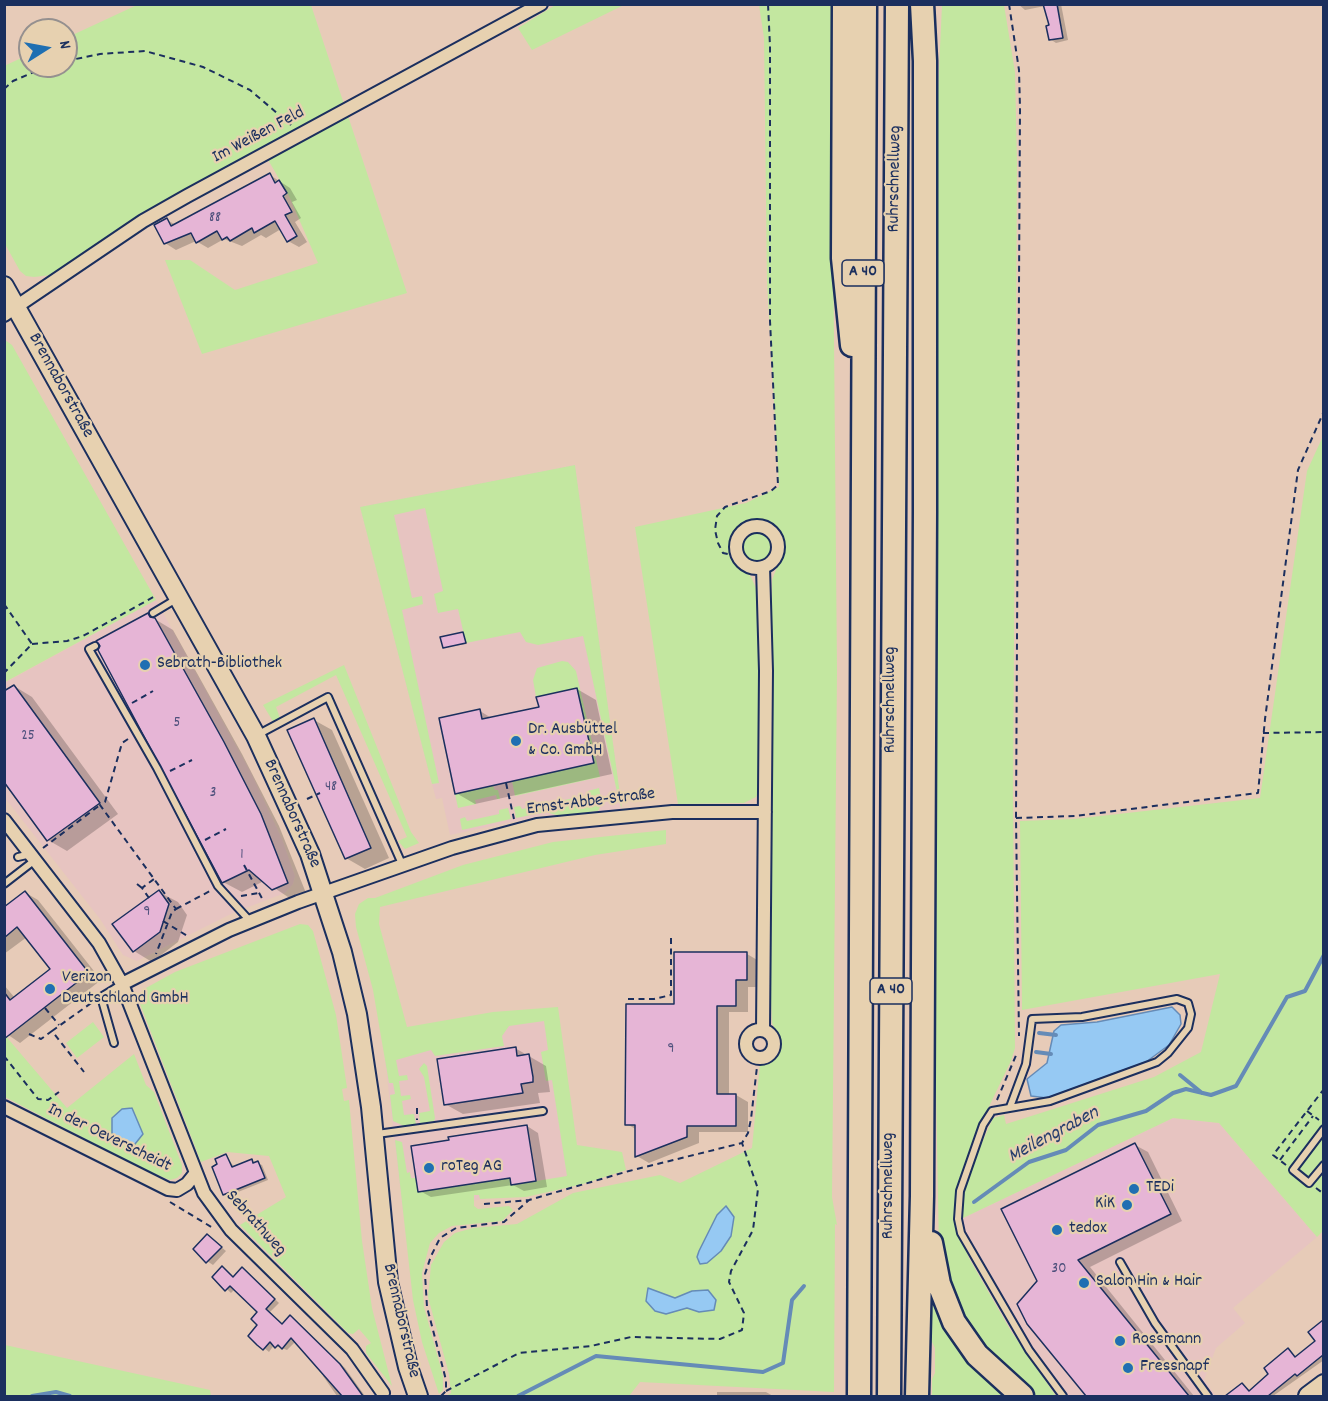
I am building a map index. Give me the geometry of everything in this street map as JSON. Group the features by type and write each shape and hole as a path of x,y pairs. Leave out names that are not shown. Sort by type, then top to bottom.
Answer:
{"highway":[{"path":"844,4 843,258 848,323 863,417"},
{"name":"Ruhrschnellweg","path":"859,1396 865,4"},
{"name":"Ruhrschnellweg","path":"889,1396 897,4"},
{"path":"917,1396 922,1196 925,61 922,4"},
{"path":"925,61 929,46 931,4"},
{"path":"922,1196 935,1270 954,1322 977,1355 1022,1396"}],"main road":[{"name":"Brennaborstraße","path":"4,286 10,311 179,598 256,736 292,810 324,892 357,1014 373,1134 388,1282 408,1367 418,1396"},
{"path":"1308,1396 1323,1384"}],"street":[{"name":"Im Weißen Feld","path":"10,311 152,216 541,4"},
{"path":"751,527 762,527 772,533 777,544 776,556 763,567 746,565 738,556 736,545 741,534 751,527"},
{"path":"763,567 766,605 763,1030"},
{"name":"Ernst-Abbe-Straße","path":"324,892 402,864 537,825 672,812 765,812"},
{"name":"Sebrathweg","path":"4,819 99,943 122,984 195,1174 208,1198 231,1230 352,1348 383,1392"},
{"path":"122,984 250,922 324,892"},
{"path":"763,1030 773,1038 774,1047 766,1057 758,1058 750,1055 745,1044 751,1033 763,1030"},
{"name":"In der Oeverscheidt","path":"4,1107 157,1185 177,1190 187,1185 195,1174"}],"lane":[{"path":"153,613 179,598"},
{"path":"92,647 218,886 250,922"},
{"path":"256,736 328,697 402,864"},
{"path":"18,857 33,856"},
{"path":"4,884 33,856"},
{"path":"114,1043 101,997 122,984"},
{"path":"1010,1107 1026,1064 1032,1018 1082,1017 1177,999 1188,1003 1191,1014 1188,1028 1168,1053 1157,1062 1050,1101 1010,1107 1003,1111 992,1111 983,1125 960,1191 958,1219 961,1233 1029,1350 1063,1396"},
{"path":"373,1134 543,1111"},
{"path":"1323,1130 1293,1170 1310,1183 1323,1165"},
{"path":"1120,1262 1155,1323 1208,1396"}],"path":[{"path":"738,556 723,553 715,530 717,516 725,507 771,491 778,484 770,321 768,4"},
{"path":"1009,4 1019,70 1020,108 1016,818 1019,1039"},
{"path":"78,59 100,54 145,51 203,67 250,90 300,135"},
{"path":"4,89 20,78"},
{"path":"1016,818 1075,816 1258,793 1263,733 1298,470 1323,411"},
{"path":"4,673 32,644 67,641 83,636 157,595"},
{"path":"4,604 32,644"},
{"path":"123,708 153,691"},
{"path":"1263,733 1323,732"},
{"path":"33,856 105,802 122,743 137,734"},
{"path":"161,777 192,760"},
{"path":"506,783 516,830"},
{"path":"307,799 320,793"},
{"path":"100,805 176,909"},
{"path":"196,844 226,829"},
{"path":"244,865 265,903"},
{"path":"142,888 154,879"},
{"path":"137,884 149,898"},
{"path":"156,954 168,922 176,909 218,886"},
{"path":"229,899 259,893"},
{"path":"163,921 189,937"},
{"path":"628,999 654,999 671,995 671,936"},
{"path":"29,1034 41,1039 87,1005"},
{"path":"45,1008 59,1025"},
{"path":"52,1031 84,1072"},
{"path":"992,1111 1012,1068 1018,1047"},
{"path":"4,1056 38,1099 48,1100 59,1092"},
{"path":"483,1204 529,1200 629,1171 742,1143 748,1133 751,1119 758,1058"},
{"path":"1293,1170 1273,1155 1306,1110 1322,1094 1323,1089"},
{"path":"417,1108 417,1117"},
{"path":"1306,1110 1323,1124"},
{"path":"1280,1160 1313,1116"},
{"path":"441,1396 446,1391 519,1353 591,1346 631,1337 720,1339 742,1330 744,1313 729,1282 731,1271 753,1230 758,1189 742,1143"},
{"path":"157,1185 171,1203 214,1228 231,1230"},
{"path":"446,1391 446,1380 427,1307 425,1274 431,1256 440,1238 456,1228 504,1222 529,1200"}],"shaded area":[{"path":"575,465 622,809 556,819 545,815 450,835 442,798 436,799 360,507"},
{"path":"156,600 251,773 282,839 295,876 293,884 285,893 235,912 137,961 123,955 100,919 5,798 5,683"},
{"path":"556,1009 582,1183 403,1212 382,1034"},
{"path":"1173,1118 1219,1123 1317,1237 1233,1308 1245,1323 1216,1348 1204,1380 1216,1396 1056,1396 1011,1331 969,1258 955,1222"}],"green space":[{"path":"557,4 624,5 532,50 518,28"},
{"path":"137,5 311,5 407,293 202,354 165,260 190,260 235,290 318,263 289,196 267,158 132,234 69,273 26,276 20,271 5,244 4,66 18,60 18,78 78,78 78,32"},
{"path":"759,5 831,5 837,671 832,1197 837,1225 835,1224 834,1392 640,1382 629,1396 446,1396 451,1393 449,1374 428,1297 431,1265 444,1242 455,1233 473,1228 517,1224 573,1193 660,1175 680,1183 752,1148 760,1064 774,1059 778,1050 777,1033 772,1023 770,981 772,580 779,562 781,544 773,527 758,521 744,525 733,537 731,554 751,577 759,595 760,788 756,797 744,803 678,804 635,527 746,503 779,487 767,283 764,38","holes":["648,1288 675,1298 699,1312 687,1308 666,1314 646,1300"]},
{"path":"942,5 1004,5 1015,72 1017,163 1013,797 1015,1048 981,1123 956,1195 955,1222 969,1258 1011,1331 1056,1396 1032,1396 1014,1381 962,1320 939,1250 935,1037 936,443 938,91"},
{"path":"5,340 12,345 156,600 5,682"},
{"path":"1323,436 1323,1231 1317,1237 1219,1123 1173,1118 961,1219 970,1170 993,1118 1004,1115 1006,1124 1154,1077 1201,1052 1220,974 1022,1010 1020,821 1074,819 1260,798 1307,471"},
{"path":"575,465 622,809 583,636 538,645 526,642 520,632 466,643 458,609 438,613 434,594 443,591 425,508 394,515 412,598 422,596 423,604 402,610 439,783 432,784 360,507"},
{"path":"757,533 767,537 771,547 767,557 757,561 747,557 743,547 747,537"},
{"path":"562,661 568,662 576,671 600,777 515,796 512,781 593,763 577,688 536,697 533,680 537,668"},
{"path":"344,665 411,832 419,843 405,849 398,841 407,837 336,675 276,707 280,718 274,723 263,705"},
{"path":"493,786 495,790 498,790 500,799 497,799 496,795 475,800 476,804 458,808 455,794"},
{"path":"599,788 602,803 598,811 560,816 546,812 516,818 514,807 520,806 522,809 588,795 588,791"},
{"path":"508,808 511,819 462,830 460,819 465,817 467,821 499,814 499,810"},
{"path":"666,830 666,844 595,855 380,907 379,924 407,1027 493,1012 558,1007 577,1145 622,1152 626,1170 583,1184 526,1197 480,1199 479,1195 474,1195 474,1206 478,1209 509,1206 513,1210 502,1221 452,1226 439,1233 430,1243 422,1273 424,1307 443,1376 443,1390 439,1394 422,1342 413,1300 395,1140 402,1142 407,1173 410,1172 411,1178 510,1178 512,1185 567,1176 552,1080 546,1081 541,1052 548,1050 544,1021 509,1026 502,1036 504,1046 435,1056 431,1050 396,1060 399,1076 407,1075 408,1080 399,1081 401,1096 410,1095 411,1099 402,1101 404,1115 414,1114 416,1124 404,1126 393,1121 390,1095 395,1094 393,1083 389,1083 373,990 356,927 355,914 359,904 368,898 375,898 463,865 553,842"},
{"path":"300,924 308,925 313,931 336,1015 347,1088 342,1089 344,1101 349,1100 362,1241 372,1308 392,1386 366,1353 366,1346 371,1343 359,1329 353,1334 348,1333 240,1225 286,1197 269,1156 227,1152 201,1162 140,1004 140,996 144,989 175,972"},
{"path":"93,1022 104,1037 77,1058 66,1043"},
{"path":"4,1034 67,1108 134,1054 146,1085 154,1092 182,1165 182,1173 170,1180 143,1169 5,1097"},
{"path":"424,1063 427,1066 435,1118 434,1121 420,1124 419,1113 430,1111 424,1077 419,1069"},
{"path":"933,1286 1013,1396 932,1396 932,1379 935,1373 935,1348 931,1340"},
{"path":"5,1345 210,1390 211,1396 5,1396"}],"water":[{"path":"1172,1007 1180,1015 1181,1024 1169,1045 1146,1062 1047,1098 1031,1096 1027,1079 1047,1063 1054,1031 1061,1025 1097,1022"},
{"path":"132,1108 143,1134 135,1144 122,1142 112,1133 112,1118 122,1109"},
{"path":"726,1206 734,1217 731,1236 721,1251 707,1263 700,1264 697,1257 699,1251 717,1215"},
{"path":"648,1288 675,1298 692,1291 708,1290 716,1300 714,1310 699,1312 687,1308 666,1314 655,1311 646,1301"}],"building":[{"path":"1043,4 1057,4 1063,38 1049,40 1046,26 1049,25"},
{"path":"270,173 275,183 279,180 287,193 283,196 292,212 285,215 297,236 287,242 275,221 254,233 252,228 230,241 227,237 222,240 217,231 196,243 191,233 164,244 154,225 167,218 171,226"},
{"path":"148,613 150,617 155,618 224,742 261,814 288,883 272,890 249,870 222,883 98,650 100,646 96,641"},
{"path":"463,632 466,643 443,648 440,637"},
{"path":"14,685 100,803 47,841 4,782 4,691"},
{"name":"Dr. Ausbüttel & Co. GmbH","path":"577,688 594,763 455,794 439,718 480,709 482,719 539,707 536,697"},
{"path":"314,718 371,848 345,859 287,730"},
{"path":"159,890 169,904 160,932 133,952 112,924"},
{"path":"25,891 89,973 4,1039 4,992 10,1000 50,969 17,927 4,938 4,907"},
{"path":"674,952 747,952 747,980 736,980 736,1006 717,1006 717,1094 736,1094 736,1126 687,1126 687,1137 635,1157 635,1125 625,1125 626,1004 674,1004"},
{"path":"516,1047 517,1056 529,1054 533,1077 533,1082 521,1084 523,1093 444,1105 437,1059"},
{"path":"527,1125 536,1181 511,1185 510,1178 418,1192 411,1146 449,1140 448,1137"},
{"path":"1135,1143 1171,1214 1078,1260 1189,1396 1086,1396 1027,1324 1017,1304 1037,1281 1001,1209"},
{"path":"226,1154 232,1167 252,1159 253,1163 258,1161 265,1178 223,1195 212,1167 217,1164 215,1159"},
{"path":"207,1234 222,1247 206,1263 193,1249"},
{"path":"222,1266 233,1277 242,1267 275,1299 266,1309 282,1324 290,1315 340,1364 363,1396 342,1396 291,1338 282,1349 278,1345 275,1348 270,1342 263,1350 257,1345 248,1336 257,1325 251,1319 257,1312 230,1286 225,1291 212,1277"},
{"path":"1323,1320 1323,1355 1297,1376 1295,1374 1268,1396 1225,1396 1242,1383 1249,1391 1268,1374 1264,1368 1288,1348 1295,1357 1315,1341 1308,1332"}],"waterway":[{"name":"Meilengraben","path":"974,1202 1029,1162 1066,1150 1098,1125 1146,1111 1173,1093 1186,1089 1211,1095 1236,1086 1287,997 1305,991 1324,955"},
{"path":"1039,1033 1056,1035"},
{"path":"1036,1052 1051,1054"},
{"path":"1180,1075 1202,1093"},
{"path":"518,1396 596,1356 763,1372 783,1363 792,1300 804,1286"},
{"name":"Meilengraben","path":"32,1396 56,1392 70,1396"}],"place":[{"name":"Sebrath-Bibliothek","path":"145,665"},
{"name":"Dr. Ausbüttel & Co. GmbH","path":"516,741"},
{"name":"Verizon Deutschland GmbH","path":"50,989"},
{"name":"roTeg AG","path":"429,1168"},
{"name":"TEDi","path":"1134,1189"},
{"name":"KiK","path":"1127,1205"},
{"name":"tedox","path":"1057,1230"},
{"name":"Salon Hin & Hair","path":"1084,1283"},
{"name":"Rossmann","path":"1120,1341"},
{"name":"Fressnapf","path":"1128,1368"}]}
